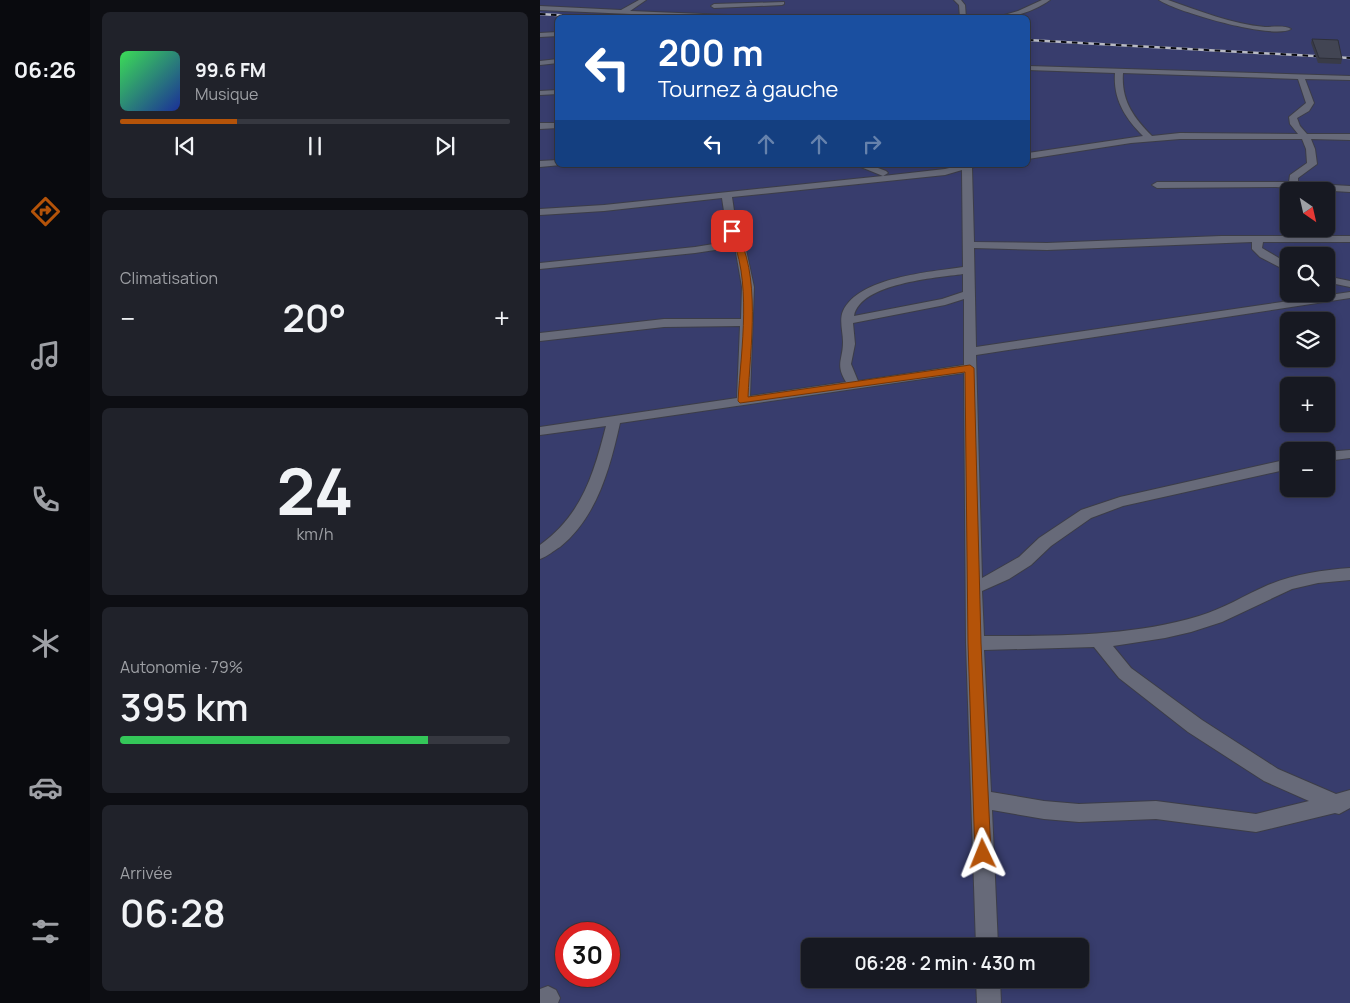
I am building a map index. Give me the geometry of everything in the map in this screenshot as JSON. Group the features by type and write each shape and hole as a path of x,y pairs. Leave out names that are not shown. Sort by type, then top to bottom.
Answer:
{"street":[{"path":"623,12 643,0"},
{"path":"714,6 782,3 793,0"},
{"path":"958,0 962,5 963,15"},
{"path":"1008,15 1046,0"},
{"path":"1162,0 1241,27 1264,30 1288,29"},
{"path":"776,15 774,11 782,3"},
{"path":"540,8 715,15"},
{"path":"540,35 555,34"},
{"path":"540,62 555,61"},
{"path":"1030,68 1350,78"},
{"path":"1119,71 1118,96 1130,116 1149,138"},
{"path":"1293,182 1293,177 1312,164 1309,146 1293,121 1293,117 1306,109 1310,103 1301,77"},
{"path":"1338,78 1350,88"},
{"path":"540,93 555,92"},
{"path":"540,126 555,125"},
{"path":"1030,156 1149,138 1210,135 1350,137"},
{"path":"540,164 555,163"},
{"path":"868,167 883,173"},
{"path":"540,212 945,172 965,167"},
{"path":"969,167 968,294 975,643 986,938"},
{"path":"790,188 828,178 870,172 900,176"},
{"path":"1157,185 1251,183 1280,186"},
{"path":"1335,189 1350,189"},
{"path":"727,195 732,231 739,243 748,287 743,401"},
{"path":"968,245 1014,248 1185,240 1348,240"},
{"path":"1258,240 1258,249 1264,255 1280,264"},
{"path":"540,266 695,250 739,243"},
{"path":"854,385 848,376 845,358 849,347 849,311 854,302 872,290 910,280 968,270"},
{"path":"1335,281 1350,284"},
{"path":"848,321 945,302 968,294"},
{"path":"969,352 1350,295"},
{"path":"540,337 664,322 715,324 747,322"},
{"path":"540,431 970,368"},
{"path":"540,553 570,529 582,511 607,453 614,420"},
{"path":"1335,456 1350,454"},
{"path":"974,588 1003,575 1024,561 1060,531 1086,514 1120,502 1280,466"},
{"path":"975,643 1098,639 1153,633 1190,626 1213,619 1287,585 1310,579 1350,574"},
{"path":"1098,639 1125,674 1188,720 1271,775 1345,804"},
{"path":"981,799 1044,810 1079,813 1156,810 1256,823 1345,804"},
{"path":"988,988 989,1003"}],"shaded area":[{"path":"540,0 1350,0 1350,1003 540,1003"}],"building":[{"path":"1312,39 1338,40 1342,59 1319,58"}],"railway":[{"path":"540,14 556,15"},
{"path":"1030,40 1350,58"}],"route":[{"path":"732,231 740,245 748,287 743,401 970,368 975,643 983,854"}]}
